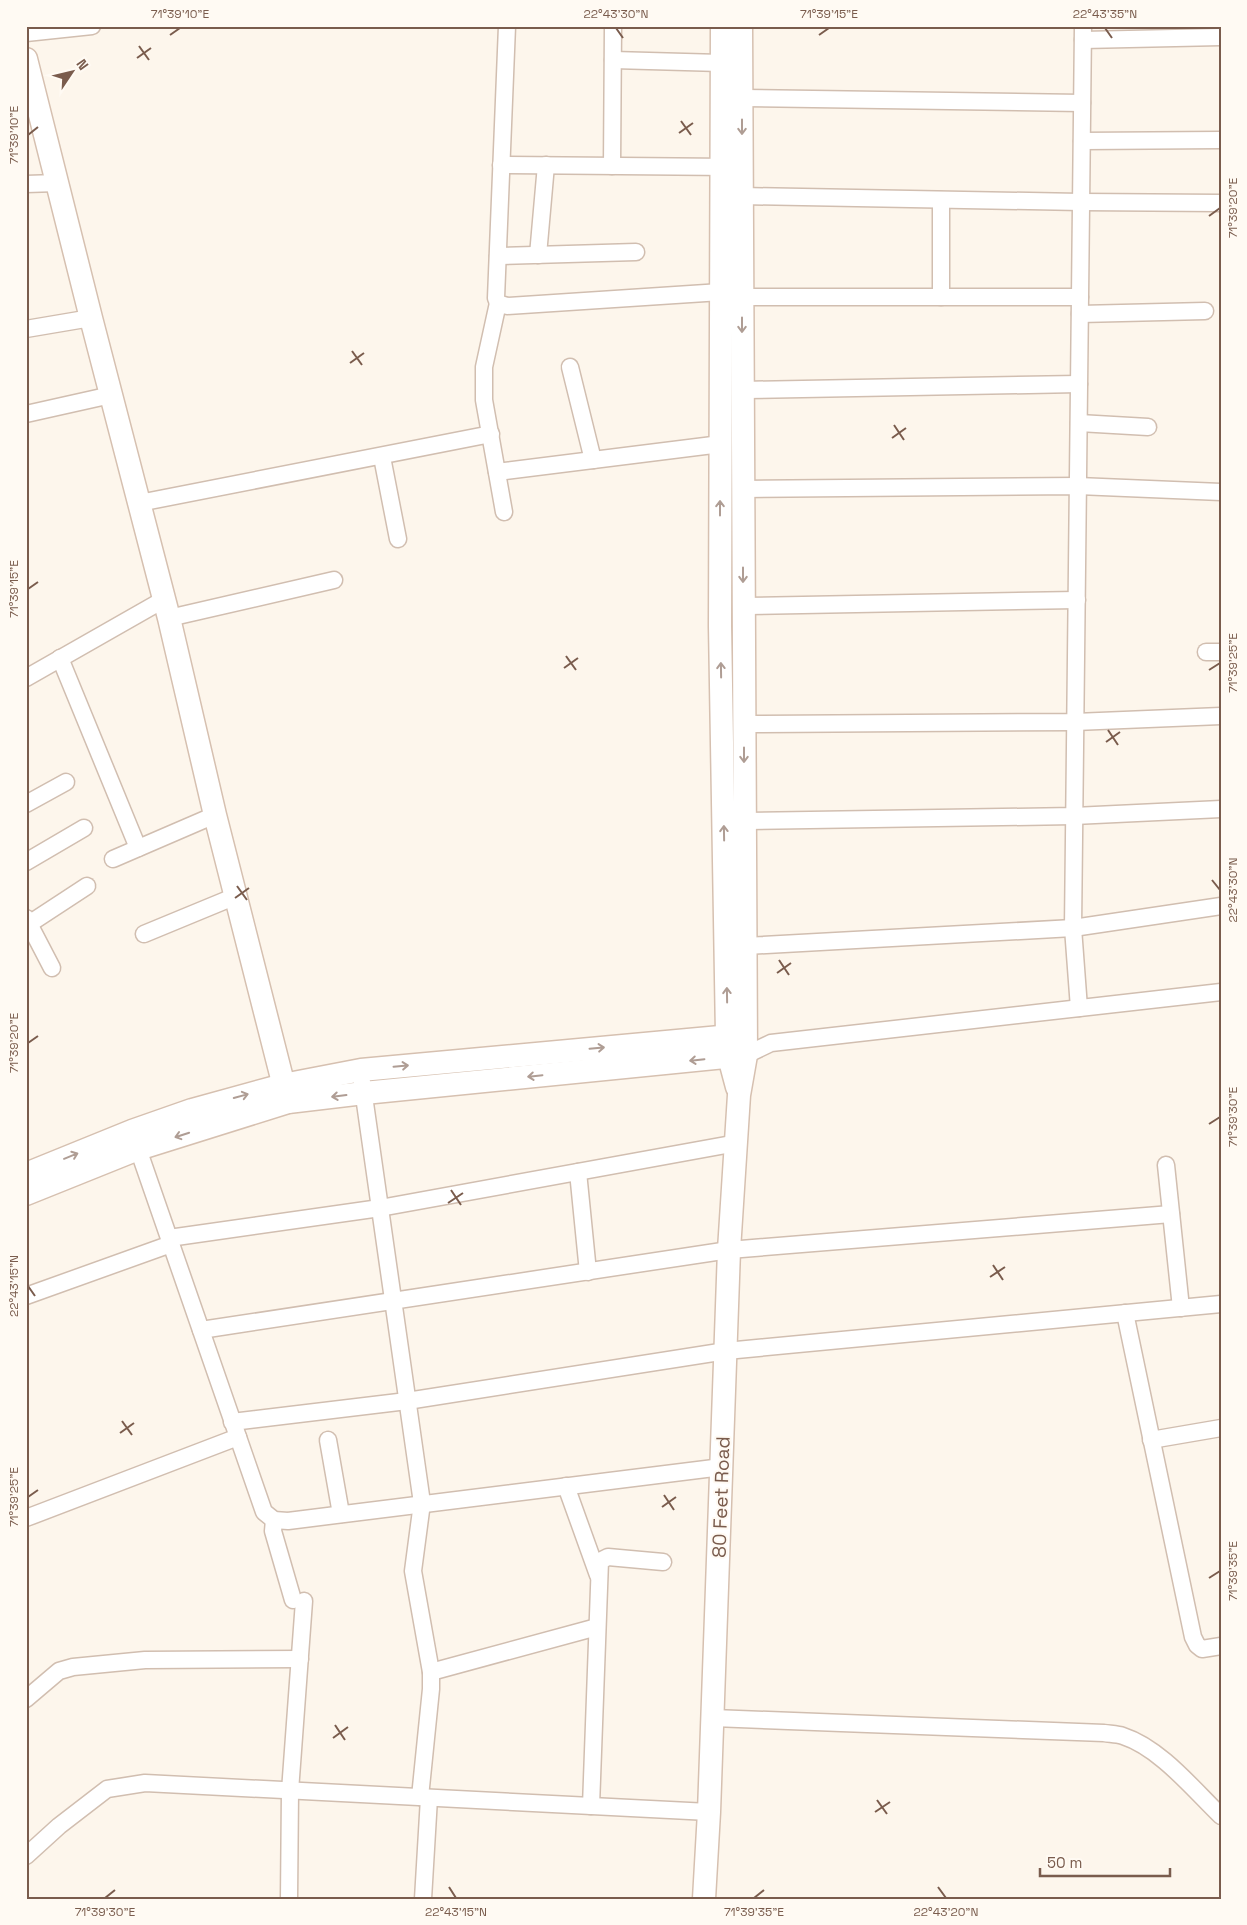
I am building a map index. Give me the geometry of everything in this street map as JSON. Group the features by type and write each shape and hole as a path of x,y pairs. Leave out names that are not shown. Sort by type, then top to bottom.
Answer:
{"main road":[{"path":"722,26 722,63 732,167 732,294 743,390 746,946 737,1046"},
{"path":"737,1046 720,626 721,444 732,294 742,196 732,167 742,98 741,26"},
{"path":"26,59 166,609 215,815 286,1093"},
{"path":"26,1194 192,1110 286,1093 361,1070 737,1046"},
{"path":"286,1093 364,1092 737,1046"},
{"name":"80 Feet Road","path":"704,1899 710,1812 729,1250 739,1095 737,1046"},
{"path":"26,1174 135,1140"}],"street":[{"path":"26,33 92,26"},
{"path":"504,512 484,400 484,366 498,303 498,256 507,26"},
{"path":"612,166 613,26"},
{"path":"1078,1008 1073,928 1083,33 1221,37"},
{"path":"612,60 722,63"},
{"path":"742,98 1082,103"},
{"path":"1082,141 1221,140"},
{"path":"501,165 732,167"},
{"path":"538,255 546,165"},
{"path":"26,184 57,183"},
{"path":"742,196 1221,203"},
{"path":"941,200 941,297"},
{"path":"498,256 636,252"},
{"path":"498,303 507,306 732,294 1080,297"},
{"path":"1080,314 1206,311"},
{"path":"26,329 91,318"},
{"path":"570,366 593,460"},
{"path":"743,390 1079,384"},
{"path":"26,414 111,395"},
{"path":"1078,423 1148,427"},
{"path":"139,503 382,457 490,434"},
{"path":"497,472 721,444"},
{"path":"382,457 398,539"},
{"path":"743,489 1078,486 1221,492"},
{"path":"26,678 60,658 166,609 334,580"},
{"path":"744,606 1077,600"},
{"path":"60,658 138,848"},
{"path":"744,724 1076,722 1221,716"},
{"path":"26,804 66,782"},
{"path":"744,821 1074,816 1221,809"},
{"path":"113,859 215,815"},
{"path":"26,862 84,828"},
{"path":"52,968 28,921 87,886"},
{"path":"144,934 236,896"},
{"path":"746,946 1073,928 1221,906"},
{"path":"737,1046 1221,992"},
{"path":"361,1070 422,1503 413,1571 431,1672 425,1798 423,1899"},
{"path":"135,1140 264,1512 274,1520 288,1521 722,1467"},
{"path":"26,1296 170,1241 380,1208 737,1143"},
{"path":"1166,1165 1181,1308"},
{"path":"578,1172 588,1272"},
{"path":"201,1330 729,1250 1171,1214"},
{"path":"232,1422 407,1401 726,1351 1221,1304"},
{"path":"1125,1313 1193,1637 1197,1645 1202,1649 1221,1646"},
{"path":"1151,1440 1221,1428"},
{"path":"26,1518 238,1437"},
{"path":"328,1440 341,1514"},
{"path":"566,1486 598,1576"},
{"path":"274,1520 273,1532 299,1600 300,1659 290,1791 288,1899"},
{"path":"591,1806 600,1561 608,1556 663,1562"},
{"path":"431,1672 597,1628"},
{"path":"26,1699 59,1671 73,1667 145,1660 300,1659"},
{"path":"713,1718 1104,1733 1122,1736 1142,1745 1172,1768 1221,1816"},
{"path":"26,1856 59,1826 107,1789 145,1784 710,1812"}]}
